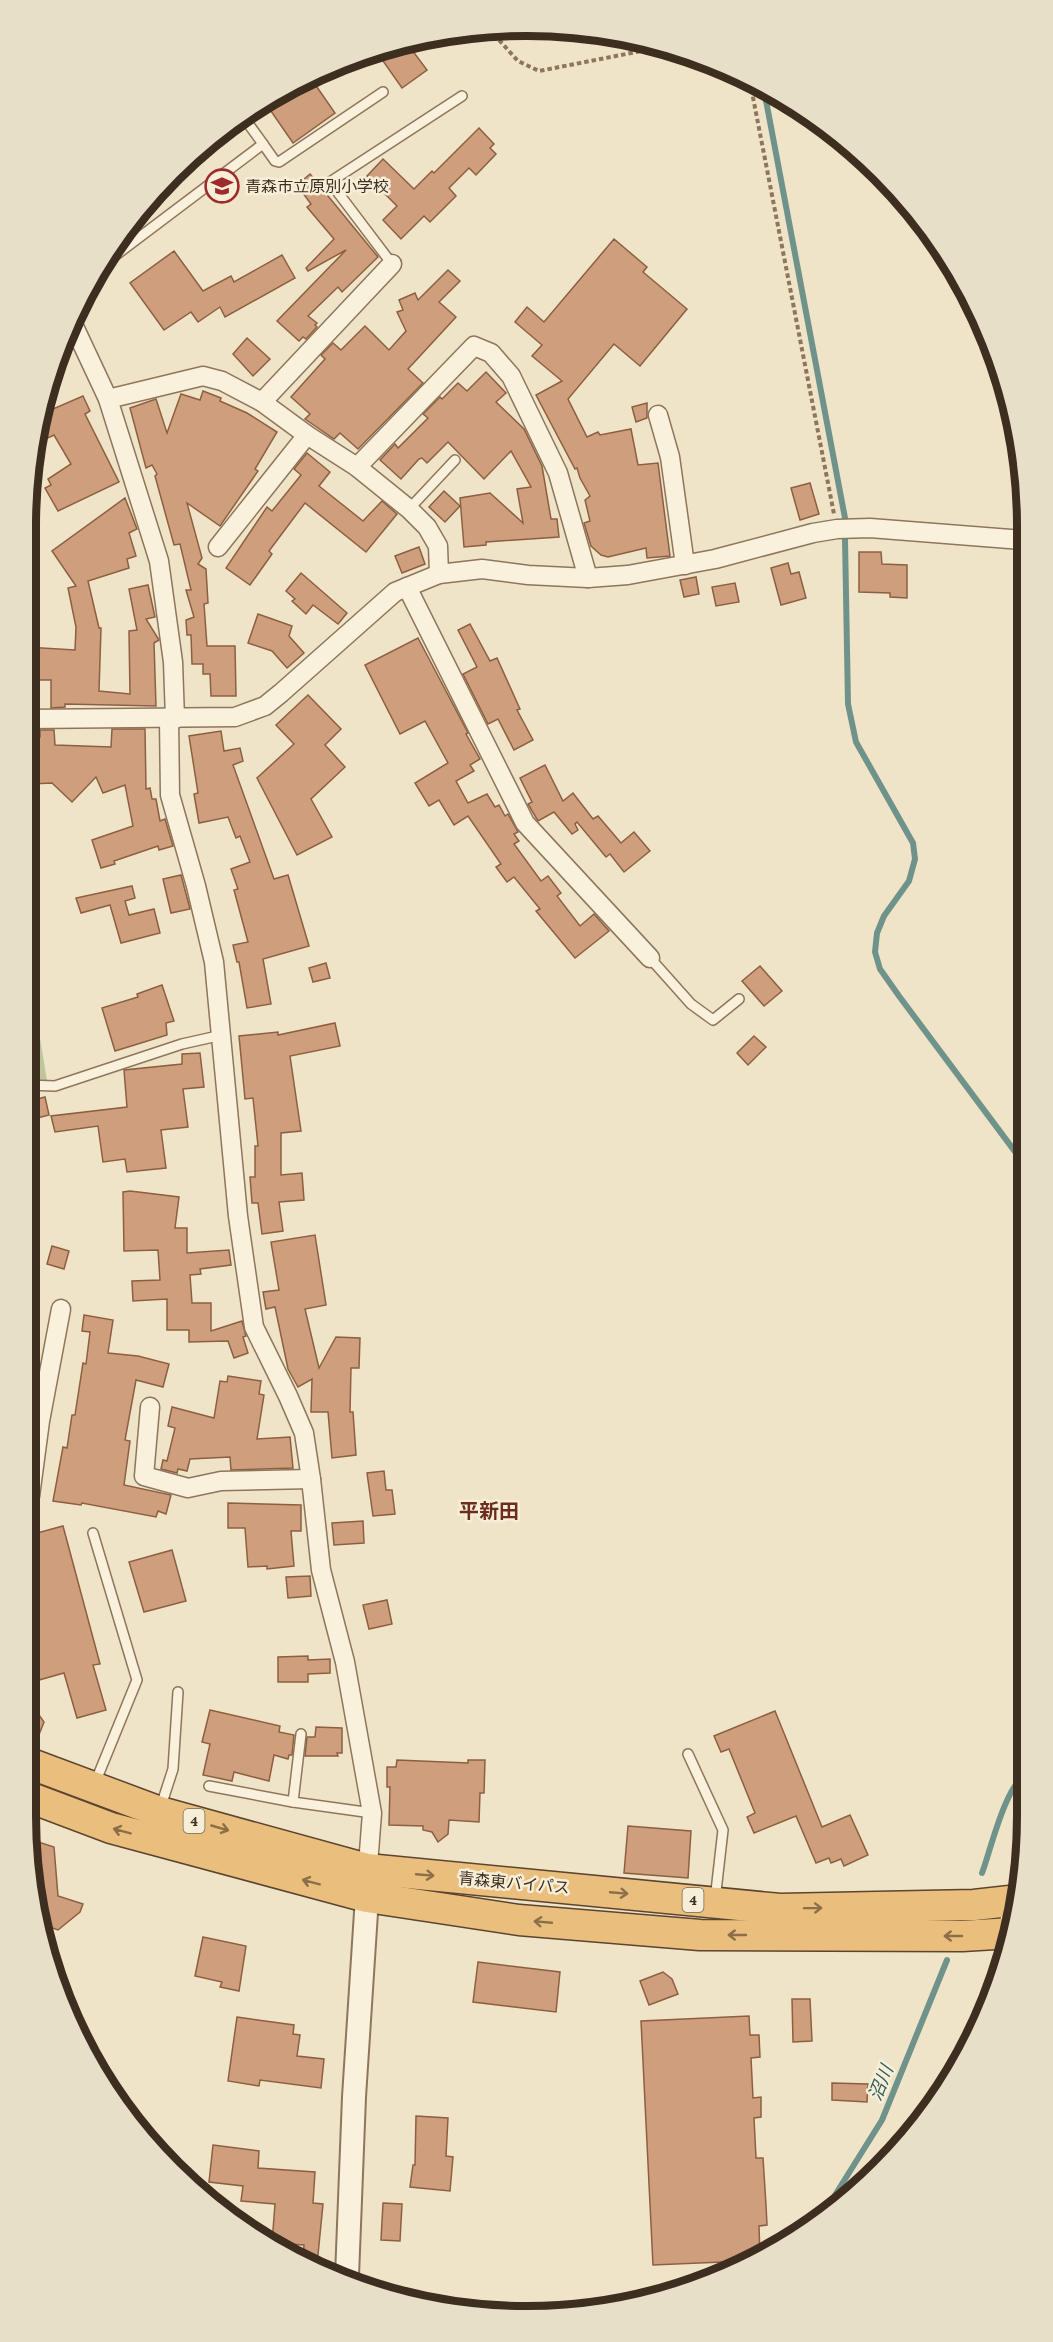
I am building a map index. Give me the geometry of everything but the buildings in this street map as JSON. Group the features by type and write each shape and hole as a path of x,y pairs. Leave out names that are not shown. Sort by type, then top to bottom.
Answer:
{"highway":[{"name":"青森東バイパス","path":"36,1766 160,1812 367,1883 715,1902 780,1909 974,1905 1010,1901"},
{"name":"青森東バイパス","path":"36,1800 111,1828 367,1883 519,1920 700,1935 962,1936 1002,1933"}],"street":[{"path":"262,402 392,264"},
{"path":"77,332 108,399 159,561 173,662 170,795 196,886 214,962 238,1215 254,1327 304,1432 321,1570 345,1662 372,1813 354,2097 347,2272"},
{"path":"357,467 474,346 491,353 511,376 558,474 588,578"},
{"path":"108,399 203,376 222,381 262,402 307,435 357,467 409,509 427,527 438,546 439,574"},
{"path":"658,415 670,457 685,565"},
{"path":"218,547 307,435"},
{"path":"36,719 235,717 265,706 395,592 439,574 482,569 528,575 588,578 628,575 685,565 837,529 870,528 1017,540"},
{"path":"407,587 525,823 650,958"},
{"path":"36,1408 61,1309"},
{"path":"150,1407 144,1476 188,1488 221,1480 311,1479"}],"lane":[{"path":"248,123 275,161 279,162 383,92"},
{"path":"392,264 330,182 462,96"},
{"path":"121,251 263,144"},
{"path":"409,509 455,460"},
{"path":"650,958 691,1004 713,1020 739,999"},
{"path":"36,1085 55,1086 182,1044 222,1035"},
{"path":"93,1533 137,1680 93,1787"},
{"path":"160,1812 173,1769 178,1692"},
{"path":"293,1802 301,1734"},
{"path":"688,1754 723,1830 715,1902"},
{"path":"209,1786 293,1802 372,1813"}],"path":[{"path":"496,37 518,61 538,71 642,50"},
{"path":"752,92 837,529"}],"green space":[{"path":"36,1032 39,1032 47,1081 36,1080"}],"waterway":[{"path":"766,99 845,518"},
{"path":"845,539 848,704 856,742 913,843 915,859 909,881 884,916 877,933 875,952 880,969 1017,1154"},
{"name":"沼川","path":"982,1873 1005,1804 1017,1783"},
{"name":"沼川","path":"833,2198 882,2120 947,1960"}],"place":[{"name":"青森市立原別小学校","path":"222,186"}],"district":[{"name":"平新田","path":"489,1511"}]}
